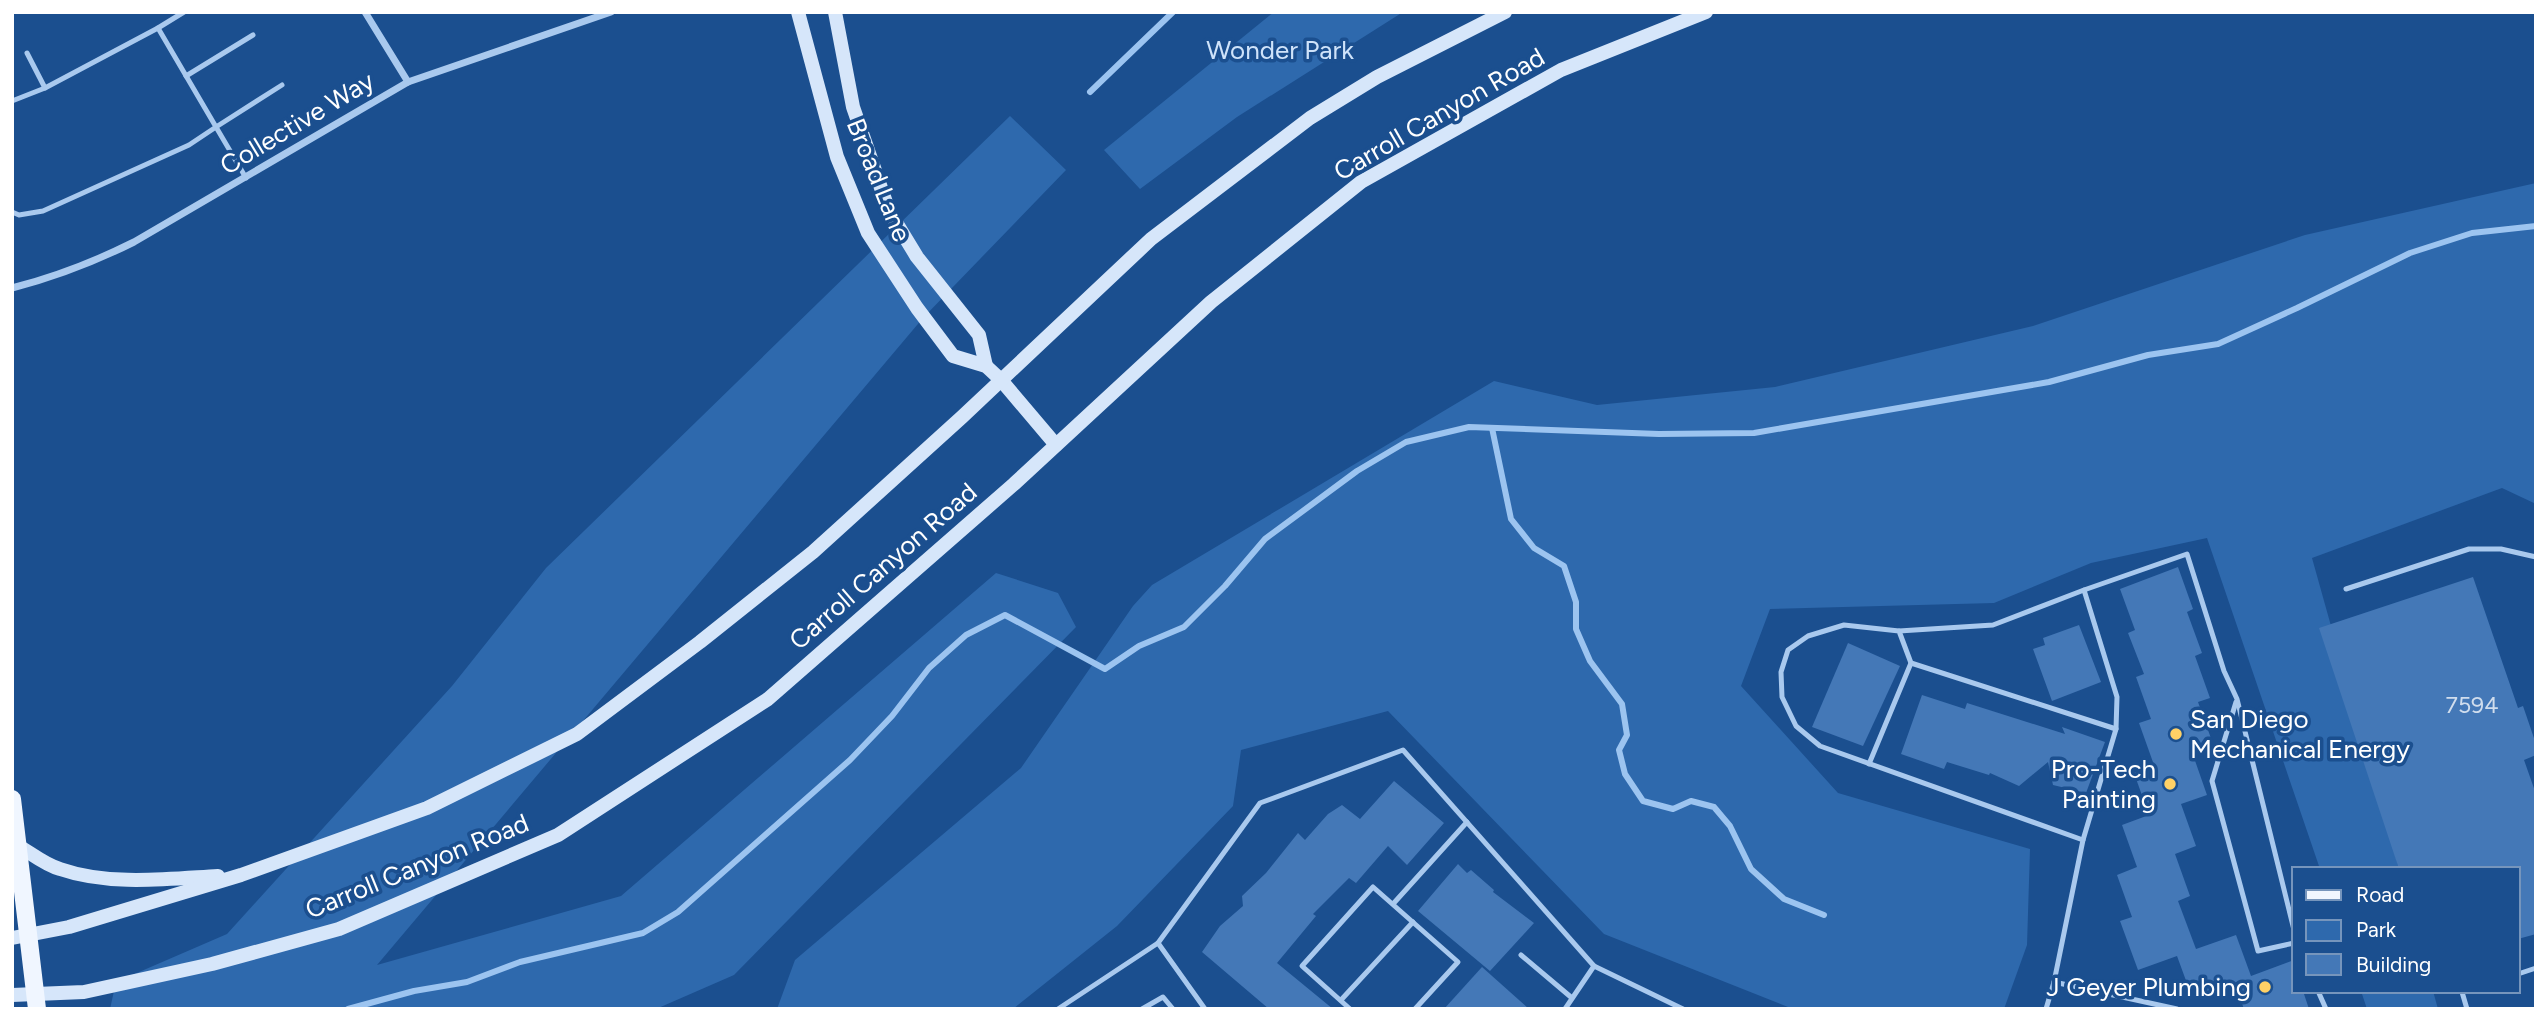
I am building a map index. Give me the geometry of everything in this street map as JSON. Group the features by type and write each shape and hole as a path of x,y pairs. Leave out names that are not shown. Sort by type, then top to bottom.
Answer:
{"main road":[{"name":"Broad Lane","path":"798,12 837,157 868,233 917,308 953,356 986,366 1056,445"},
{"name":"Broad Lane","path":"835,12 853,107 889,211 917,257 979,335 986,366"},
{"name":"Carroll Canyon Road","path":"20,937 69,927 241,875 427,808 577,734 700,642 813,552 1151,239 1310,118 1377,77 1506,12"},
{"name":"Carroll Canyon Road","path":"12,995 36,1001 84,992 212,964 339,929 558,835 768,699 1056,445 1211,302 1361,181 1561,70 1706,12"},
{"path":"12,799 17,845 20,937 36,1001"},
{"path":"17,845 61,870 104,878 164,879 241,875"}],"street":[{"path":"365,12 408,82"},
{"name":"Collective Way","path":"12,288 95,262 134,242 408,82 611,12"}],"lane":[{"path":"12,101 45,88 184,12"},
{"path":"158,28 246,178"},
{"path":"186,76 253,36"},
{"path":"27,53 45,88"},
{"path":"12,212 19,215 43,211 190,145 282,85"},
{"path":"2346,589 2469,549 2501,549 2536,557"},
{"path":"2083,840 1820,746 1796,726 1782,697 1781,672 1788,650 1808,636 1844,625 1899,631 1993,625 2188,554 2224,671 2237,699 2292,922"},
{"path":"2046,1009 2083,840 2116,729 2117,697 2084,590"},
{"path":"1869,764 1911,663 1899,631"},
{"path":"1911,663 2116,729"},
{"path":"2237,699 2212,781 2258,951 2292,943"},
{"path":"1058,1009 1158,943 1260,803 1403,750 1594,966 1683,1009"},
{"path":"1393,904 1467,822"},
{"path":"1350,1009 1302,966 1373,887 1458,962 1415,1009"},
{"path":"1341,1000 1413,922"},
{"path":"1158,943 1205,1009"},
{"path":"1521,955 1572,998"},
{"path":"1565,1009 1594,966"},
{"path":"2054,982 2177,1009"},
{"path":"2319,993 2326,1009"},
{"path":"1142,1009 1163,997 1173,1009"}],"green space":[{"name":"Wonder Park","path":"1274,12 1403,12 1237,117 1140,189 1104,150"},
{"path":"1010,116 1066,170 923,318 377,965 621,896 996,573 1058,593 1076,627 734,975 656,1009 110,1009 116,982 227,934 452,686 546,568"},
{"path":"2536,183 2536,504 2502,488 2312,558 2398,867 2319,867 2207,538 2091,563 1994,603 1770,609 1741,686 1838,793 2030,849 2027,945 2004,1009 1793,1009 1604,934 1388,711 1241,750 1233,806 1117,926 1013,1009 777,1009 795,960 1021,768 1133,606 1152,585 1494,381 1597,405 1775,387 2033,326 2305,235"},
{"path":"2362,993 2434,993 2438,1009 2367,1009"}],"building":[{"path":"2178,567 2193,609 2187,612 2202,653 2195,656 2210,698 2198,702 2213,744 2192,752 2207,795 2181,804 2196,846 2175,854 2190,896 2178,901 2196,949 2236,935 2251,976 2292,961 2292,993 2304,993 2309,1009 2244,1009 2234,982 2192,997 2177,956 2138,970 2120,921 2132,917 2117,875 2137,867 2122,825 2149,815 2134,773 2154,765 2139,723 2151,719 2136,677 2144,674 2128,633 2135,630 2120,589"},
{"path":"2473,577 2518,708 2523,706 2536,744 2536,755 2524,760 2536,794 2536,934 2520,938 2520,867 2398,867 2319,628"},
{"path":"2079,625 2101,682 2052,701 2033,649 2045,645 2043,638"},
{"path":"1848,643 1900,666 1863,746 1812,727"},
{"path":"1922,695 1965,709 1967,703 2065,734 2062,727 2105,742 2086,793 2053,785 2048,762 2019,786 1990,773 1989,775 1947,762 1944,769 1901,754"},
{"path":"1394,781 1444,823 1407,865 1388,846 1356,883 1349,878 1313,914 1316,916 1277,963 1333,1009 1269,1009 1202,952 1220,926 1243,906 1242,896 1266,873 1298,833 1305,840 1328,814 1342,805 1360,819"},
{"path":"1458,864 1467,873 1471,870 1494,890 1493,892 1534,923 1490,971 1418,911"},
{"path":"1482,967 1529,1009 1444,1009"}],"waterway":[{"path":"1090,92 1173,12"},
{"path":"348,1009 414,991 467,982 520,962 643,933 678,912 850,760 892,716 929,668 966,635 1005,615 1105,669 1139,646 1184,627 1225,586 1265,539 1357,471 1406,442 1469,427 1659,434 1754,433 2049,382 2148,355 2218,344 2410,253 2472,233 2536,226"},
{"path":"1492,428 1511,519 1534,548 1564,566 1576,602 1576,629 1590,661 1622,704 1627,735 1619,750 1625,774 1643,801 1673,809 1691,801 1714,807 1730,826 1751,869 1784,899 1824,915"}],"place":[{"name":"San Diego Mechanical Energy","path":"2176,734"},
{"name":"Pro-Tech Painting","path":"2170,784"},
{"name":"J Geyer Plumbing","path":"2265,987"}]}
